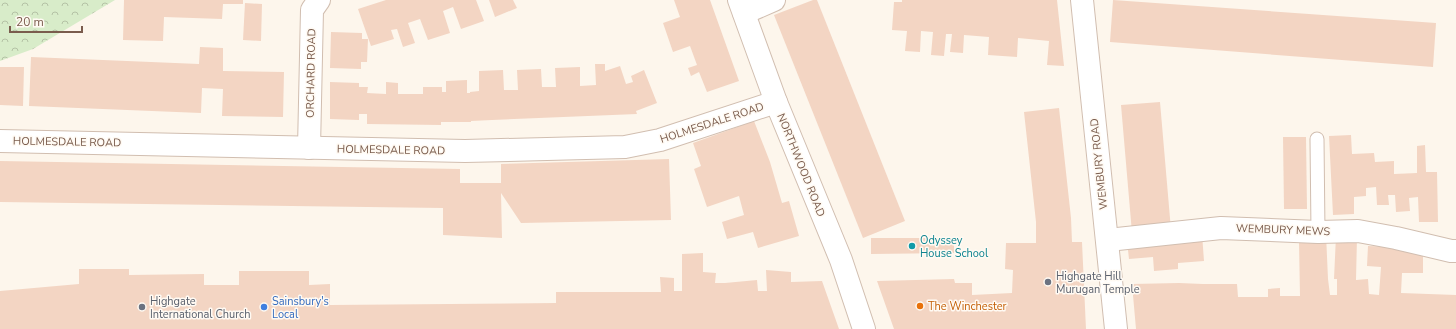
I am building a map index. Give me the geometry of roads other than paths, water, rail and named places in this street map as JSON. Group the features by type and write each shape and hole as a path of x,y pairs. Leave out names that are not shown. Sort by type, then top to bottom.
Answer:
{"street":[{"name":"ORCHARD ROAD","path":"309,148 312,10 319,0"},
{"path":"742,6 774,0"},
{"name":"WEMBURY ROAD","path":"1082,0 1116,329"},
{"name":"NORTHWOOD ROAD","path":"742,6 776,102 841,260 864,329"},
{"name":"HOLMESDALE ROAD","path":"0,140 465,151 625,147 660,140 776,102"},
{"name":"WEMBURY MEWS","path":"1108,240 1222,228 1318,232 1358,231 1456,251"}],"lane":[{"path":"1317,139 1318,232"}],"place":[{"name":"Odyssey House School","path":"912,246"},
{"name":"Highgate Hill Murugan Temple","path":"1048,282"},
{"name":"The Winchester","path":"920,306"},
{"name":"Highgate International Church","path":"142,307"},
{"name":"Sainsbury's Local","path":"264,307"}]}
